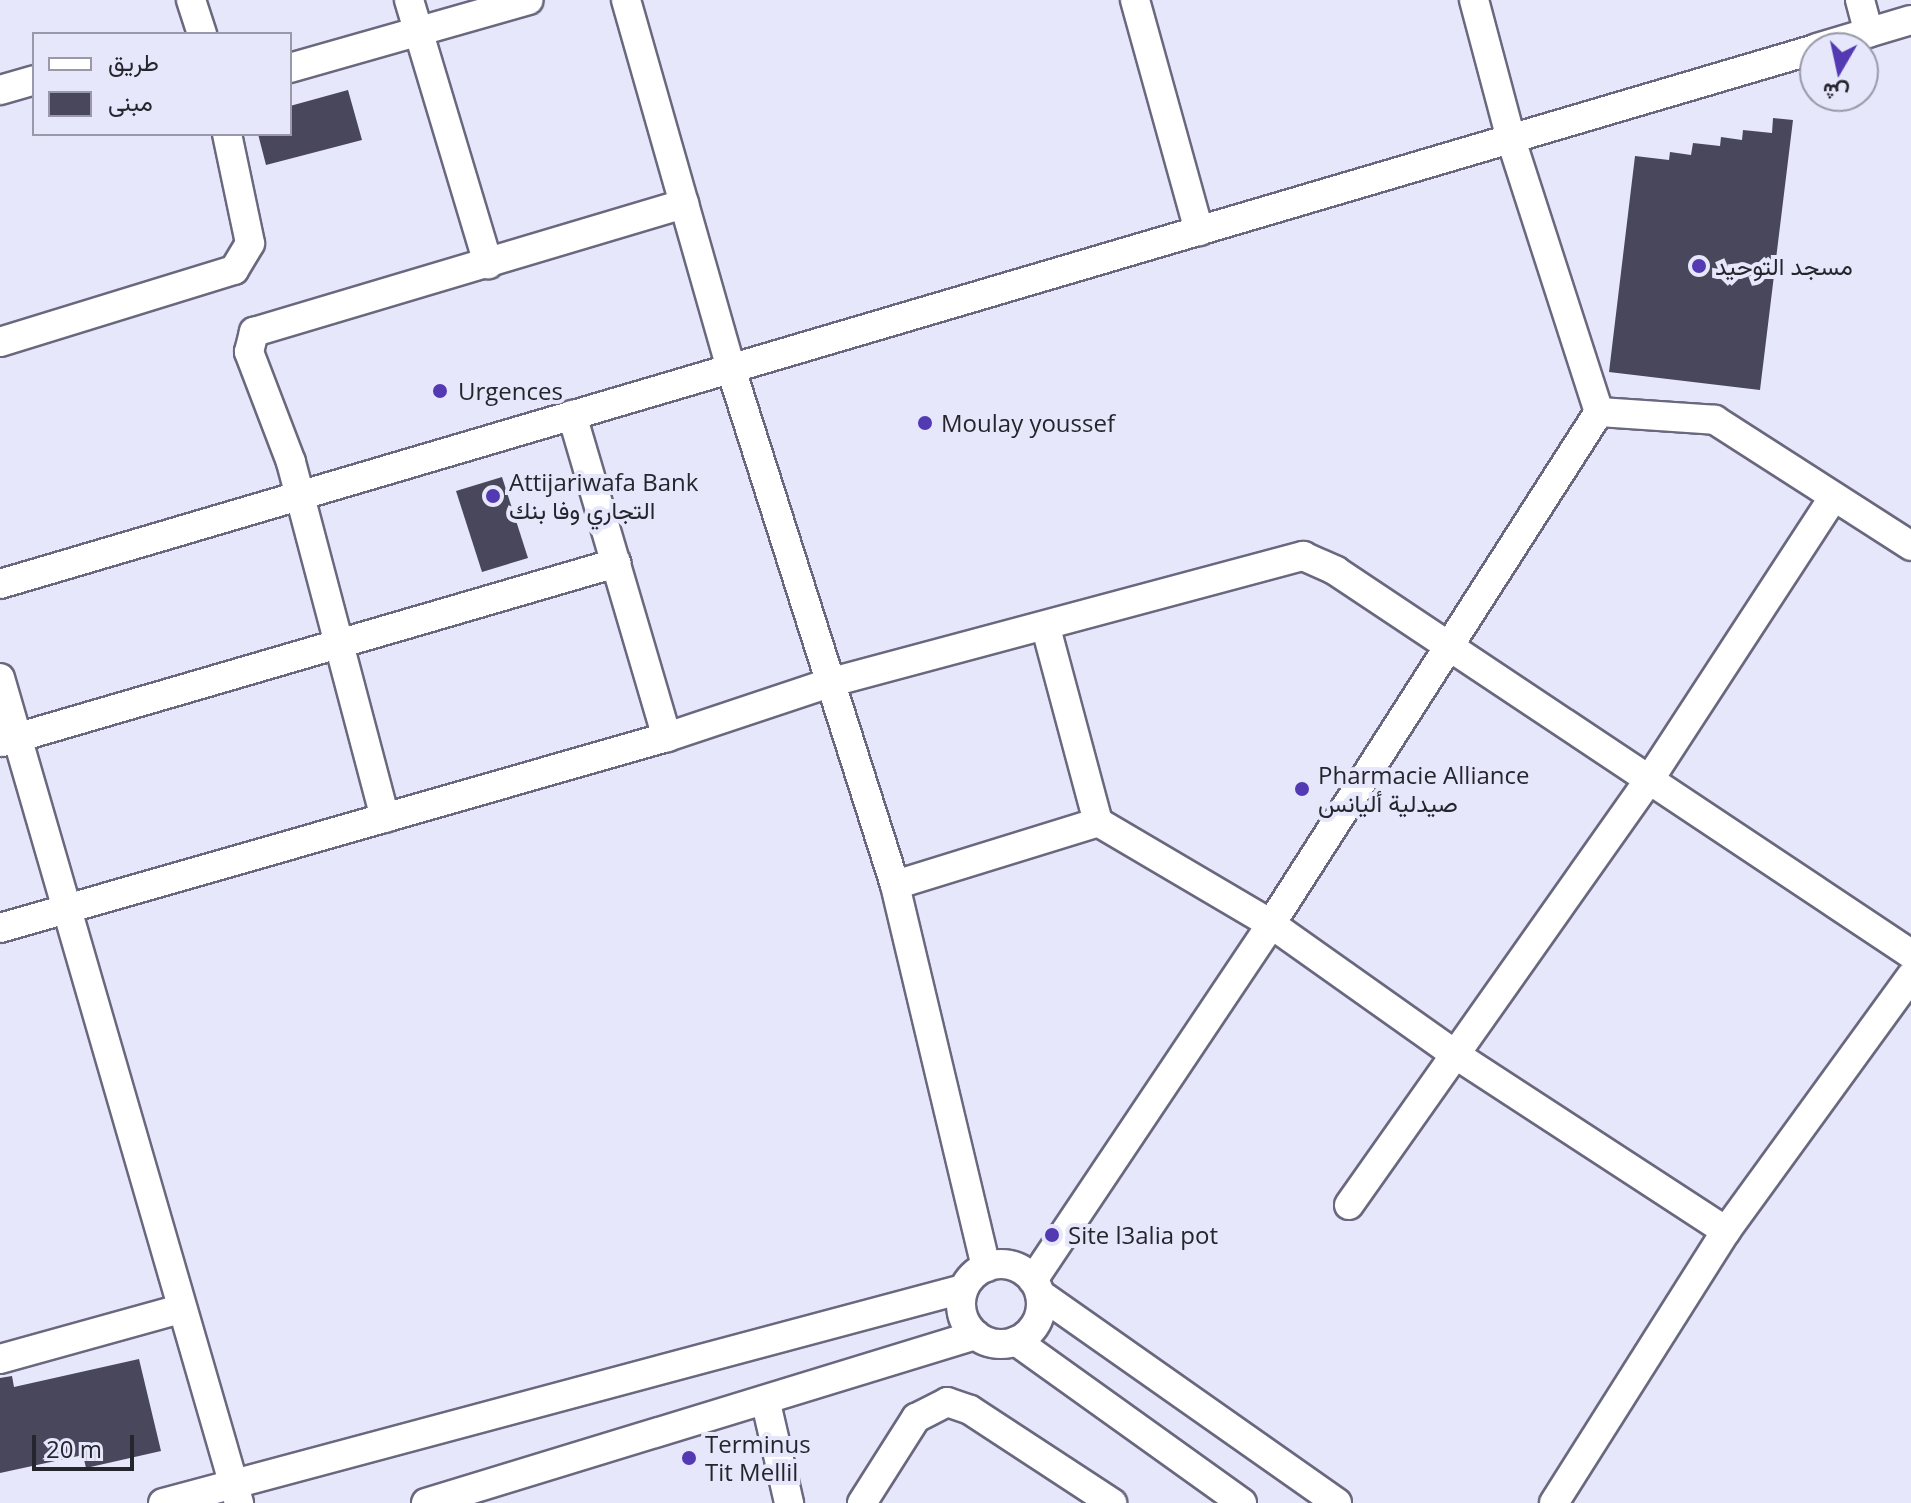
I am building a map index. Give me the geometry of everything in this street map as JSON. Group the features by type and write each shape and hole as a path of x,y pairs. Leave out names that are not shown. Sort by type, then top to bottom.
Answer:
{"street":[{"path":"191,0 200,32"},
{"path":"409,0 488,264"},
{"path":"292,67 529,0"},
{"path":"626,0 731,369 895,885 986,1267"},
{"path":"1135,0 1199,231"},
{"path":"1474,0 1511,139 1599,412"},
{"path":"1860,0 1869,32"},
{"path":"1872,32 1911,20"},
{"path":"0,584 1799,53"},
{"path":"0,90 32,81"},
{"path":"0,342 234,270 250,243 227,136"},
{"path":"385,818 300,496 249,352 254,332 684,204"},
{"path":"1599,412 1715,420 1911,546"},
{"path":"963,1289 962,1315 976,1335 1002,1344 1016,1341 1037,1322 1037,1287 1450,649 1599,412"},
{"path":"572,415 667,737"},
{"path":"1349,1205 1453,1053 1651,777 1833,498"},
{"path":"0,928 667,737 832,682 1046,628 1303,556 1336,571 1450,649 1651,777 1911,954"},
{"path":"9,740 616,563"},
{"path":"1046,628 1098,822 1271,924 1453,1053 1726,1231"},
{"path":"0,678 9,740 66,909 235,1493"},
{"path":"895,885 1098,822"},
{"path":"1554,1503 1726,1231 1911,976"},
{"path":"163,1503 235,1493 963,1289 986,1267 1017,1267 1037,1287 1337,1503"},
{"path":"0,1359 180,1309"},
{"path":"426,1503 766,1403 976,1335"},
{"path":"1016,1341 1242,1503"},
{"path":"862,1503 916,1418 939,1402 970,1410 1112,1503"},
{"path":"766,1403 789,1503"}],"building":[{"path":"348,90 362,140 266,165 259,136 292,136 292,105"},
{"name":"مسجد التوحيد","path":"1773,118 1793,120 1760,390 1609,372 1635,156 1669,160 1670,152 1691,155 1693,143 1720,146 1721,137 1742,140 1743,130 1772,133"},
{"path":"502,477 528,558 482,572 456,491"},
{"path":"139,1359 161,1451 86,1468 83,1455 0,1473 0,1378 12,1376 14,1387"}],"place":[{"name":"مسجد التوحيد","path":"1699,266"},
{"name":"Urgences","path":"440,391"},
{"name":"Moulay youssef","path":"925,423"},
{"name":"Attijariwafa Bank التجاري وفا بنك","path":"493,496"},
{"name":"Pharmacie Alliance صيدلية أليانس","path":"1302,789"},
{"name":"Site l3alia pot","path":"1052,1235"},
{"name":"Terminus Tit Mellil","path":"689,1458"}]}
